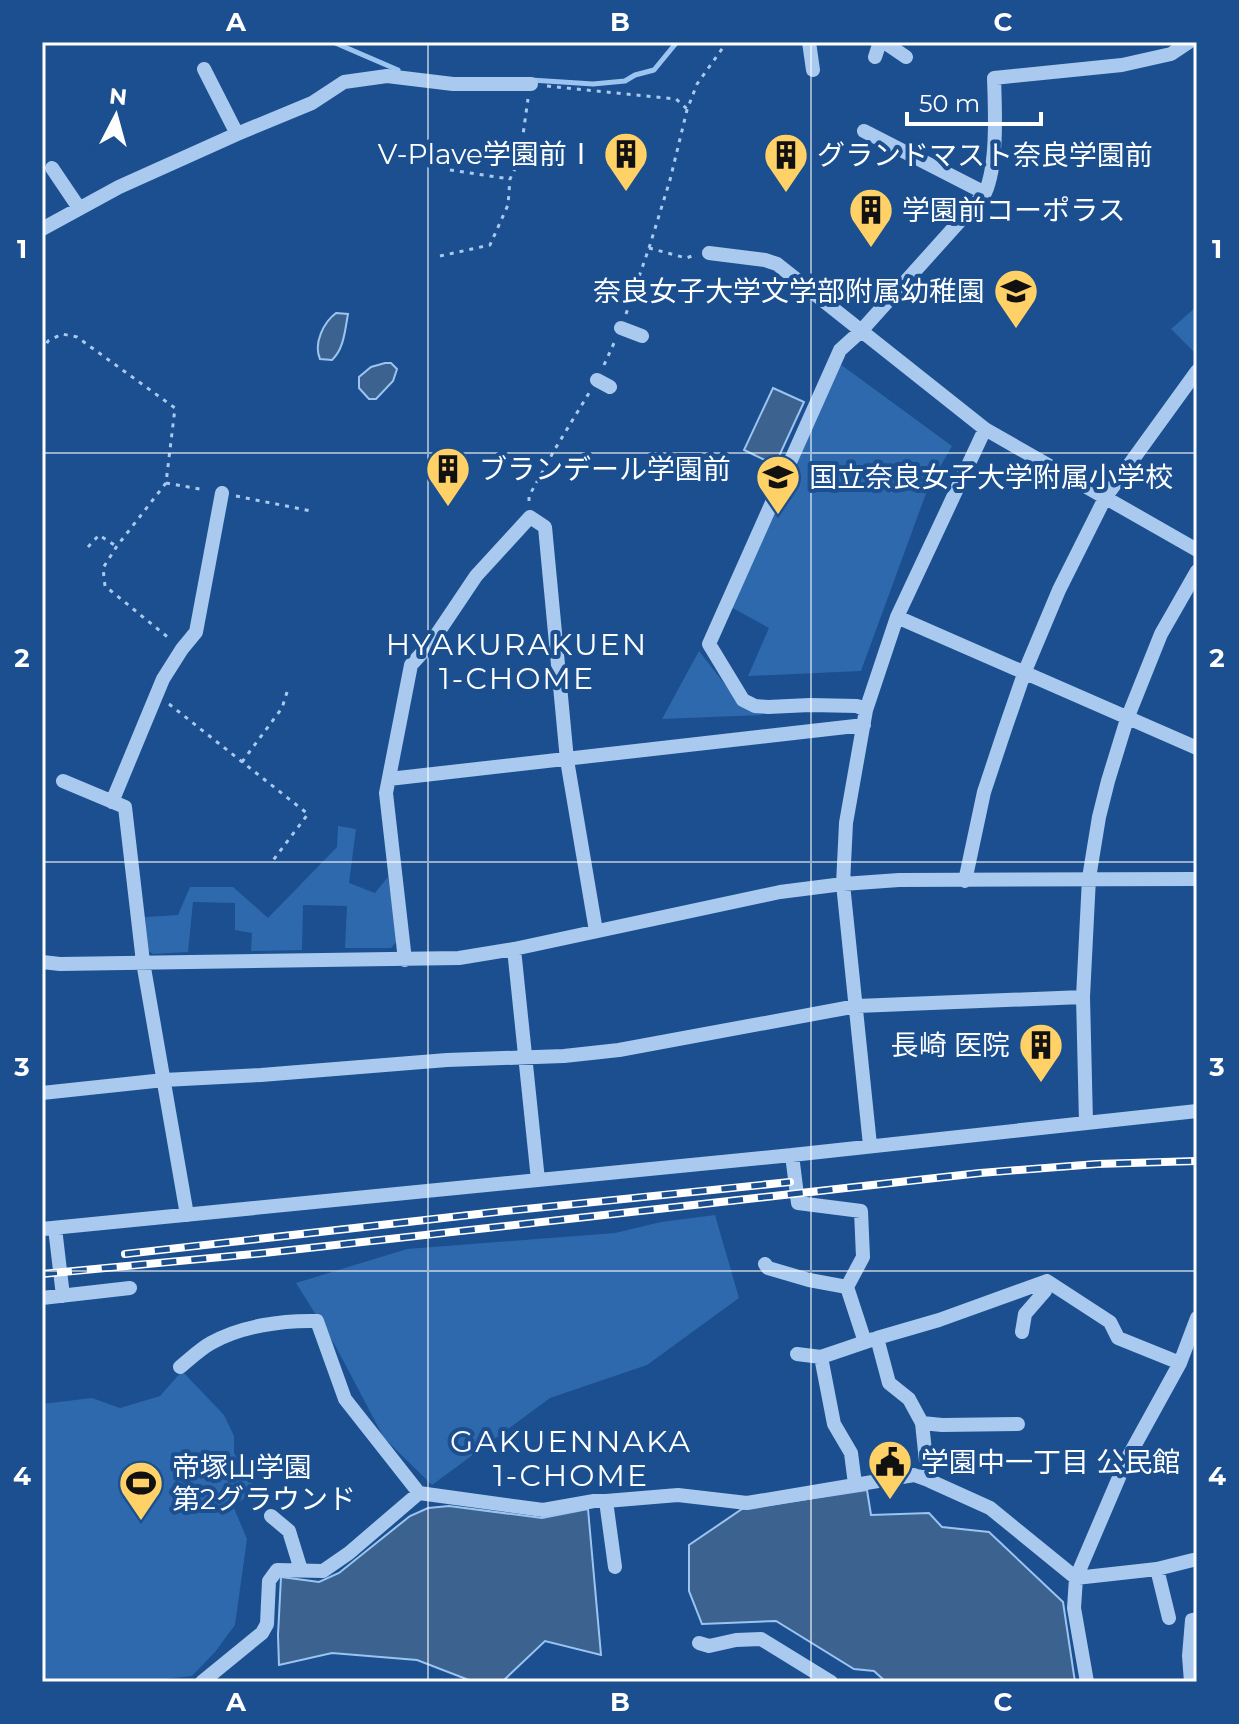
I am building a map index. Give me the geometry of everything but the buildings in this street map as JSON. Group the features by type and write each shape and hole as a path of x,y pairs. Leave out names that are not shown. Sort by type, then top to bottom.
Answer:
{"street":[{"path":"809,42 813,70"},
{"path":"875,57 882,42 906,57"},
{"path":"866,710 857,706 755,706 743,700 709,644 840,350 861,331 985,193 990,182 995,124 994,78 1122,65 1171,54 1189,42"},
{"path":"204,69 237,134"},
{"path":"42,229 119,187 312,103 344,82 387,76 453,84 531,84"},
{"path":"864,131 985,193"},
{"path":"52,168 79,208"},
{"path":"709,253 777,264 985,429 1197,550"},
{"path":"621,328 642,336"},
{"path":"965,881 984,792 1025,671 1059,590 1105,498 1197,371"},
{"path":"870,1145 843,884 846,823 866,710 897,617 985,429"},
{"path":"112,802 163,679 196,632 222,493"},
{"path":"405,960 386,793 411,665 431,643 476,576 530,517 545,527 567,760 596,931"},
{"path":"1086,1122 1083,997 1089,878 1105,793 1127,719 1161,634 1197,571"},
{"path":"897,617 1197,748"},
{"path":"389,779 864,725"},
{"path":"63,781 125,807 143,962 187,1215"},
{"path":"42,962 459,958 780,892 843,884 899,880 1197,879"},
{"path":"514,949 538,1180"},
{"path":"42,1093 164,1080 447,1060 564,1056 619,1050 857,1006 1083,997"},
{"path":"63,1296 49,1228 792,1155 1197,1111"},
{"path":"792,1155 798,1203 861,1211 863,1257 847,1287"},
{"path":"765,1264 768,1268 809,1280 847,1287"},
{"path":"785,1286 809,1280"},
{"path":"1022,1332 1025,1314 1045,1291 1047,1281"},
{"path":"797,1354 821,1357 939,1320 1047,1281"},
{"path":"1047,1281 1110,1322 1118,1338 1180,1363"},
{"path":"847,1287 889,1383 909,1399 922,1423 928,1480"},
{"path":"42,1298 130,1288"},
{"path":"1087,1682 1074,1608 1076,1578 1126,1461 1180,1363 1197,1318"},
{"path":"180,1367 211,1343 251,1327 291,1320 317,1321 345,1399 419,1493 543,1510 594,1501 678,1495 747,1503 914,1475 990,1508 1076,1578 1157,1569 1193,1560"},
{"path":"821,1357 834,1424 851,1453 855,1484"},
{"path":"922,1423 1018,1424"},
{"path":"202,1682 262,1633 267,1624 269,1581 277,1570 323,1571 349,1553 419,1493"},
{"path":"606,1501 615,1567"},
{"path":"271,1516 289,1531 301,1570"},
{"path":"1157,1569 1169,1618"},
{"path":"1191,1682 1189,1656 1192,1620 1197,1619"},
{"path":"699,1643 709,1646 761,1639 831,1682"}],"path":[{"path":"530,517 529,496 555,449 604,383 670,180 687,110 697,84 727,42"},
{"path":"440,256 490,245 508,205 510,179 522,142 531,84 676,99 687,110"},
{"path":"450,170 510,179"},
{"path":"649,248 686,258 709,253"},
{"path":"42,352 48,341 62,334 77,337 175,408 166,483 103,568 105,586 182,649"},
{"path":"88,547 99,535 117,546"},
{"path":"242,762 282,708 288,689"},
{"path":"157,694 308,814 271,863"}],"shaded area":[{"path":"1197,306 1197,355 1171,329"},
{"path":"336,313 348,314 342,345 332,360 320,359 318,346 321,333"},
{"path":"391,363 397,369 393,381 376,399 369,399 359,388 359,377 371,367"},
{"path":"840,364 952,446 928,488 861,671 748,676 769,628 731,607"},
{"path":"773,388 804,402 775,465 744,450"},
{"path":"699,651 741,705 762,715 662,719"},
{"path":"338,826 356,829 349,883 375,893 388,877 398,940 391,948 345,948 347,906 303,905 302,950 251,951 252,933 235,930 235,903 193,902 188,952 153,954 148,951 145,917 178,915 190,887 233,887 268,918 337,847"},
{"path":"715,1215 739,1298 647,1365 550,1398 432,1485 384,1438 336,1347 296,1283 407,1249 615,1233 661,1222"},
{"name":"帝塚山学園 第2グラウンド","path":"182,1371 224,1415 234,1436 234,1453 256,1490 233,1506 247,1539 235,1625 192,1676 135,1682 42,1682 42,1404 92,1398 120,1408 160,1396"},
{"path":"867,1490 871,1515 929,1513 942,1527 989,1532 1063,1602 1075,1682 886,1682 874,1671 854,1669 776,1621 702,1624 689,1591 689,1545 742,1509"},
{"path":"449,1506 542,1518 588,1509 601,1655 545,1641 504,1680 488,1682 474,1682 417,1660 332,1653 279,1665 281,1577 319,1582 339,1573 410,1516 428,1508"}],"waterway":[{"path":"333,42 398,70"},
{"path":"531,80 593,84 625,81 654,70 677,42"}],"railway":[{"path":"42,1274 264,1253 980,1173 1097,1164 1197,1161"},
{"path":"125,1254 790,1182"}],"place":[{"name":"V-Plave学園前Ⅰ","path":"626,193"},
{"name":"グランドマスト奈良学園前","path":"786,194"},
{"name":"学園前コーポラス","path":"871,249"},
{"name":"奈良女子大学文学部附属幼稚園","path":"1016,330"},
{"name":"ブランデール学園前","path":"448,508"},
{"name":"国立奈良女子大学附属小学校","path":"778,516"},
{"name":"長崎 医院","path":"1041,1084"},
{"name":"学園中一丁目 公民館","path":"890,1501"},
{"name":"帝塚山学園 第2グラウンド","path":"141,1522"}],"district":[{"name":"HYAKURAKUEN 1-CHOME","path":"517,661"},
{"name":"GAKUENNAKA 1-CHOME","path":"571,1458"}]}
